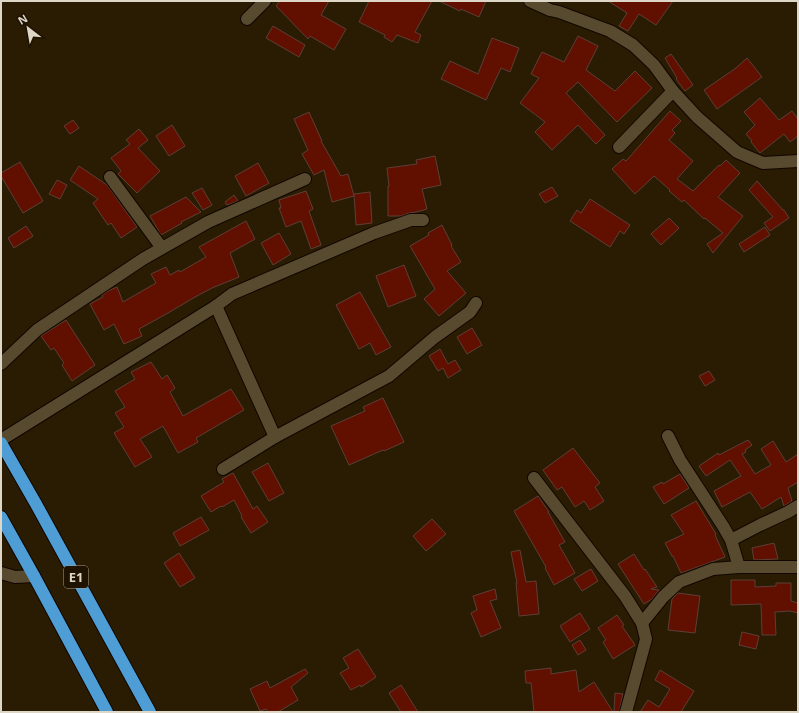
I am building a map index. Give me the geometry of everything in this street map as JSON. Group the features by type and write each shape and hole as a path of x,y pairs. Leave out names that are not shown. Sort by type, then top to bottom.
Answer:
{"highway":[{"name":"E1","path":"1,442 150,712"},
{"name":"E1","path":"1,517 107,712"}],"street":[{"path":"247,19 265,1"},
{"path":"530,1 552,6 559,12 610,31 633,45 654,65 673,91 697,117 736,152 763,163 798,161"},
{"path":"619,147 673,91"},
{"path":"110,177 162,248"},
{"path":"1,364 37,330 143,259 208,222 305,179"},
{"path":"1,442 245,287 374,233 411,220 423,220"},
{"path":"223,469 275,437 390,376 435,337 470,312 476,303"},
{"path":"216,306 275,437"},
{"path":"668,436 680,460 731,540 739,567"},
{"path":"534,478 625,596 642,623 646,638 626,712"},
{"path":"731,540 798,506"},
{"path":"642,623 663,597 679,582 713,570 739,567 796,567"},
{"path":"1,573 15,577 34,576"}],"building":[{"path":"280,1 329,1 321,15 346,29 334,50 310,36 308,39 276,6"},
{"path":"369,1 432,1 415,32 421,35 418,43 397,35 392,42 384,37 385,35 359,22"},
{"path":"439,1 486,1 479,17 461,9 460,11"},
{"path":"608,1 673,1 656,25 639,14 628,31 619,26 627,13"},
{"path":"273,26 305,45 299,57 266,38"},
{"path":"578,36 598,46 586,70 615,91 635,71 652,88 617,122 578,82 566,93 605,135 596,144 578,125 552,150 535,132 545,122 520,103 539,78 531,74 542,52 564,62"},
{"path":"492,38 519,48 510,72 501,68 486,100 441,79 450,61 478,74"},
{"path":"671,54 693,85 685,91 676,79 677,78 665,58"},
{"path":"747,58 762,77 717,109 704,90 736,68"},
{"path":"760,98 779,120 792,111 798,119 798,136 790,142 784,134 760,153 746,134 755,125 744,112"},
{"path":"670,111 681,121 672,130 675,133 669,140 693,161 677,179 693,191 726,160 740,173 718,197 743,216 713,253 707,244 723,233 705,218 704,219 684,200 682,202 654,176 635,194 612,169 623,159 626,161"},
{"path":"309,112 321,141 341,176 348,174 354,196 332,202 324,170 314,175 302,154 308,150 294,119"},
{"path":"73,120 79,128 70,134 64,126"},
{"path":"172,125 185,146 169,156 156,136"},
{"path":"139,129 148,140 138,148 160,171 137,193 118,174 121,171 111,158 130,144 126,140"},
{"path":"435,156 441,185 422,189 427,209 401,216 388,216 389,186 387,168 417,164 416,160"},
{"path":"20,162 43,201 23,213 1,176 1,173"},
{"path":"258,163 269,183 246,196 235,176"},
{"path":"79,166 107,185 137,227 121,238 111,223 108,225 93,203 98,199 70,180"},
{"path":"57,180 67,185 60,199 49,194"},
{"path":"757,181 784,210 789,218 770,231 764,223 773,217 749,190"},
{"path":"552,187 558,196 545,203 539,194"},
{"path":"202,188 212,205 203,210 192,193"},
{"path":"306,191 313,209 309,211 321,245 311,249 301,221 286,227 279,208 281,208 279,200"},
{"path":"370,192 372,223 356,225 354,194"},
{"path":"234,195 238,201 227,205 225,202"},
{"path":"186,197 201,212 181,222 182,223 161,235 150,216"},
{"path":"590,199 630,225 624,234 620,231 610,247 570,221 577,210 581,213"},
{"path":"669,218 679,228 661,245 651,234"},
{"path":"246,221 255,239 230,253 239,277 212,288 139,329 142,336 124,344 114,324 104,330 90,304 103,297 102,295 108,291 117,287 123,302 156,283 151,274 166,267 170,275 179,270 180,272 206,257 199,247"},
{"path":"442,225 452,245 451,246 461,262 447,271 466,293 439,316 424,299 435,289 410,246 429,235 428,233"},
{"path":"26,226 33,236 14,248 8,238"},
{"path":"765,227 770,235 744,252 739,244"},
{"path":"279,233 291,254 273,265 261,243"},
{"path":"404,265 416,296 388,307 376,276"},
{"path":"360,292 391,347 376,355 370,343 359,349 336,305"},
{"path":"66,320 95,365 72,381 62,365 64,363 54,348 51,350 41,336"},
{"path":"472,328 482,345 467,354 457,337"},
{"path":"440,349 448,364 455,360 461,370 448,378 443,368 438,371 429,356"},
{"path":"151,362 162,379 167,375 175,388 170,392 183,416 231,389 244,410 196,438 198,442 178,453 163,426 140,439 152,457 135,467 114,433 124,427 115,413 125,407 115,391 135,379 131,372"},
{"path":"709,371 715,380 705,386 699,376"},
{"path":"383,398 404,442 349,465 331,426 365,411 363,407"},
{"path":"748,440 752,445 742,454 755,474 771,465 761,449 773,441 786,462 798,454 798,482 788,488 792,501 784,506 781,497 762,509 750,492 722,507 714,491 741,476 730,460 706,476 699,466 718,453 719,455"},
{"path":"573,448 600,483 595,487 604,501 590,510 584,501 575,507 562,487 557,490 543,470"},
{"path":"268,463 284,493 269,501 252,472"},
{"path":"233,473 253,509 257,506 268,522 251,533 241,517 242,516 234,500 211,512 201,496 224,482 222,479"},
{"path":"680,474 689,488 664,504 653,487 662,482 663,484"},
{"path":"538,496 549,512 565,542 559,545 575,573 554,585 545,568 546,567 514,511"},
{"path":"696,501 716,534 715,535 725,557 681,573 665,543 684,534 671,515"},
{"path":"201,517 209,530 180,546 173,533"},
{"path":"432,519 446,534 426,551 413,536"},
{"path":"774,543 778,559 754,560 752,548"},
{"path":"520,550 526,582 536,581 539,614 519,616 517,583 511,552"},
{"path":"179,553 195,578 180,587 164,563"},
{"path":"634,554 657,587 651,589 659,590 652,599 644,604 618,564"},
{"path":"591,569 598,581 582,591 574,579"},
{"path":"731,580 755,580 755,587 776,586 776,583 791,583 791,601 798,603 798,613 790,611 775,612 776,635 762,635 761,604 731,605"},
{"path":"495,589 497,599 490,601 501,628 481,637 471,613 477,610 473,596"},
{"path":"678,593 700,596 695,633 668,630 672,599"},
{"path":"580,613 590,629 570,642 560,626"},
{"path":"617,615 624,625 622,626 635,645 613,659 603,642 606,640 598,628"},
{"path":"742,632 759,636 756,649 739,645"},
{"path":"580,640 586,650 578,655 572,645"},
{"path":"358,649 376,677 361,687 360,685 351,690 340,673 349,668 343,658"},
{"path":"551,668 551,674 576,670 579,692 594,682 613,712 534,712 531,683 526,683 525,671"},
{"path":"305,669 308,673 291,687 298,700 278,712 268,712 266,709 260,711 250,689 267,681 270,688"},
{"path":"660,670 694,691 681,712 640,712 648,700 659,707 670,689 655,680"},
{"path":"401,685 418,712 401,712 389,693"},
{"path":"615,693 623,694 619,712 614,712"}]}
